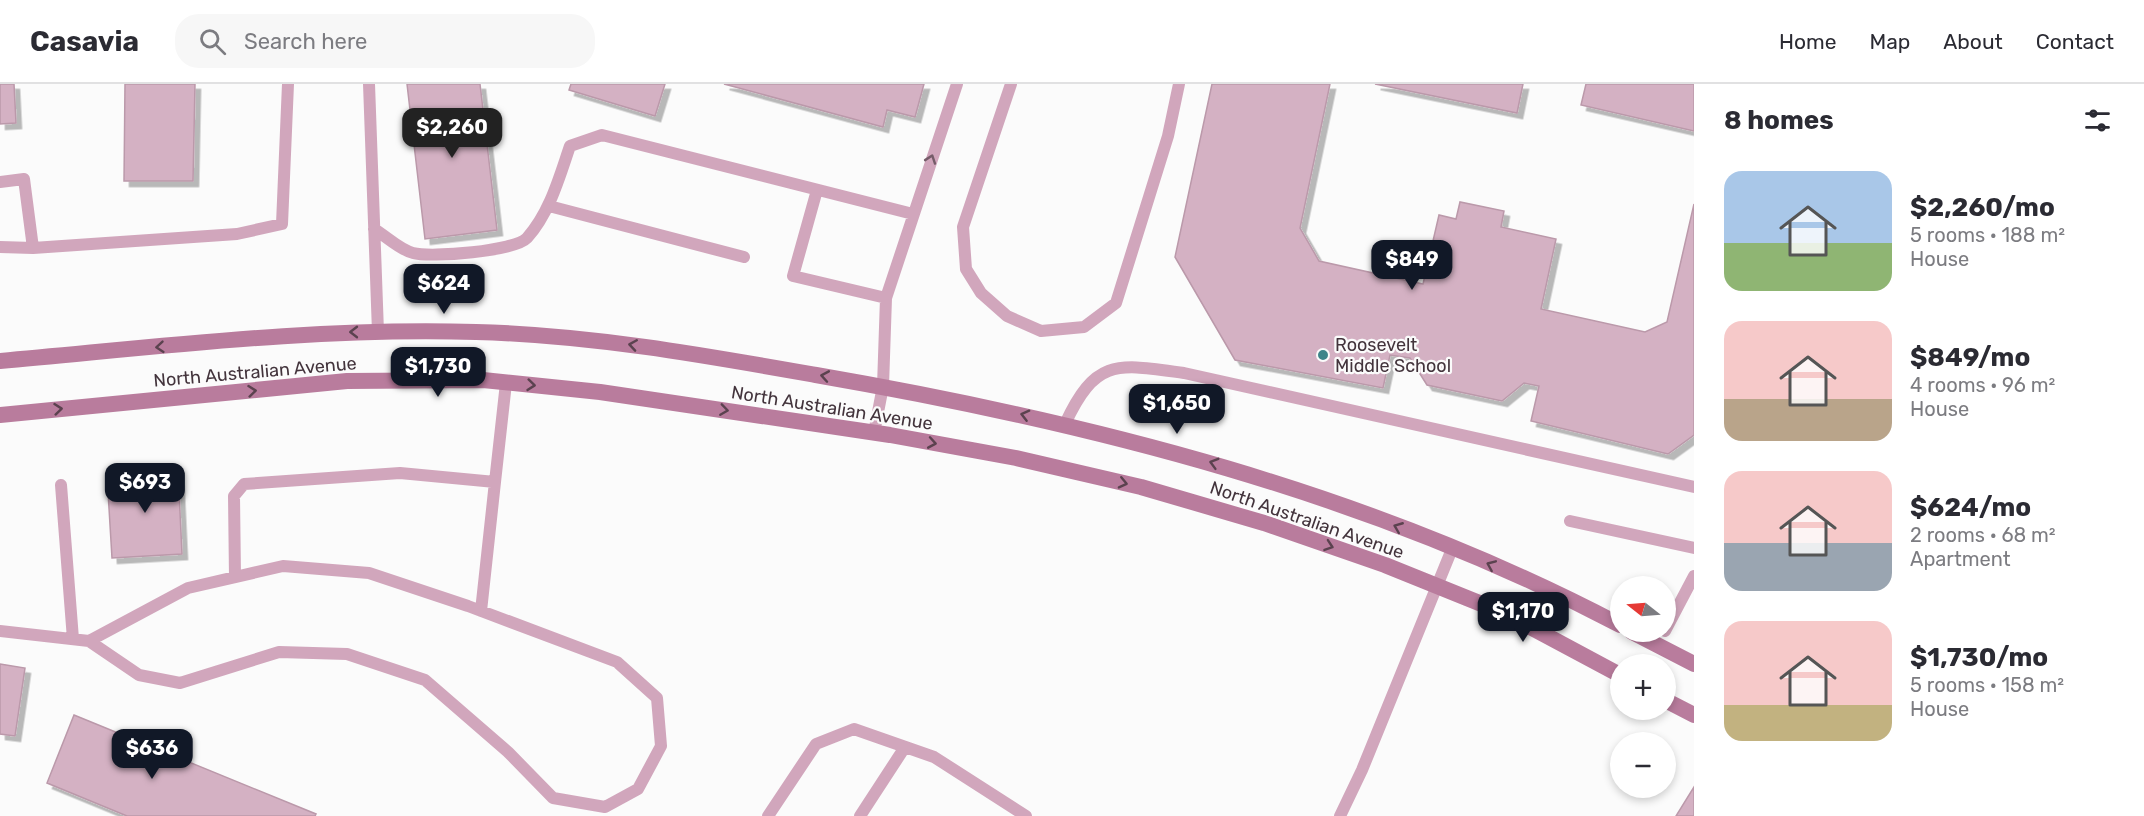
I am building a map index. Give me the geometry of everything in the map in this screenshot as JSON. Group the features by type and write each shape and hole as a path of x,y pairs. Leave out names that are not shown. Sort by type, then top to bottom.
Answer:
{"main road":[{"name":"North Australian Avenue","path":"0,361 323,332 476,332 601,340 883,386 1128,439 1251,474 1372,516 1452,549 1610,620"},
{"name":"North Australian Avenue","path":"0,415 347,381 483,380 611,394 874,433 1016,458 1141,487 1264,523 1504,613 1610,670"},
{"path":"1669,642 1694,664"},
{"path":"1676,706 1694,715"}],"lane":[{"path":"0,247 33,248 237,234 282,224 288,84"},
{"path":"369,84 378,332"},
{"path":"874,433 883,386 886,298 957,84"},
{"path":"1011,84 963,227 966,268 981,293 1007,316 1041,331 1084,327 1116,303 1168,136 1179,84"},
{"path":"374,229 412,253 441,255 490,250 525,240 549,206 570,146 602,135 913,214"},
{"path":"0,182 24,179 33,248"},
{"path":"817,190 793,276 886,298"},
{"path":"549,206 744,257"},
{"path":"1065,424 1076,400 1093,380 1108,369 1134,367 1184,373 1694,487"},
{"path":"481,611 506,383"},
{"path":"235,577 234,496 244,484 400,473 495,482"},
{"path":"61,485 73,639"},
{"path":"1570,521 1694,548"},
{"path":"1340,816 1362,770 1452,549"},
{"path":"0,631 89,641 139,675 180,683 279,652 346,654 425,680 508,752 553,798 605,807 638,789 662,746 657,698 617,662 481,611 369,573 283,566 188,588 89,641"},
{"path":"1676,610 1694,576"},
{"path":"768,816 816,744 854,729 934,757 1026,816"},
{"path":"860,816 906,747"}],"building":[{"path":"0,84 14,84 16,123 0,124"},
{"path":"125,84 195,84 193,181 124,181"},
{"path":"407,84 480,84 497,230 425,239"},
{"path":"571,84 665,84 655,116 569,90"},
{"path":"724,84 924,84 915,117 887,110 883,127"},
{"path":"1212,84 1330,84 1300,228 1319,261 1423,284 1439,215 1456,219 1460,202 1504,211 1501,227 1556,239 1541,309 1645,332 1667,322 1694,204 1694,435 1668,454 1531,421 1539,386 1524,383 1502,401 1427,385 1410,358 1390,355 1383,388 1235,360 1175,257"},
{"path":"1375,84 1523,84 1517,113"},
{"path":"1586,84 1694,84 1694,131 1581,105"},
{"path":"178,471 182,554 112,558 107,475"},
{"path":"0,664 25,668 15,736 0,734"},
{"path":"74,715 316,814 315,816 127,816 47,783"},
{"path":"1694,787 1694,816 1676,816"}],"place":[{"name":"Roosevelt Middle School","path":"1323,355"}]}
